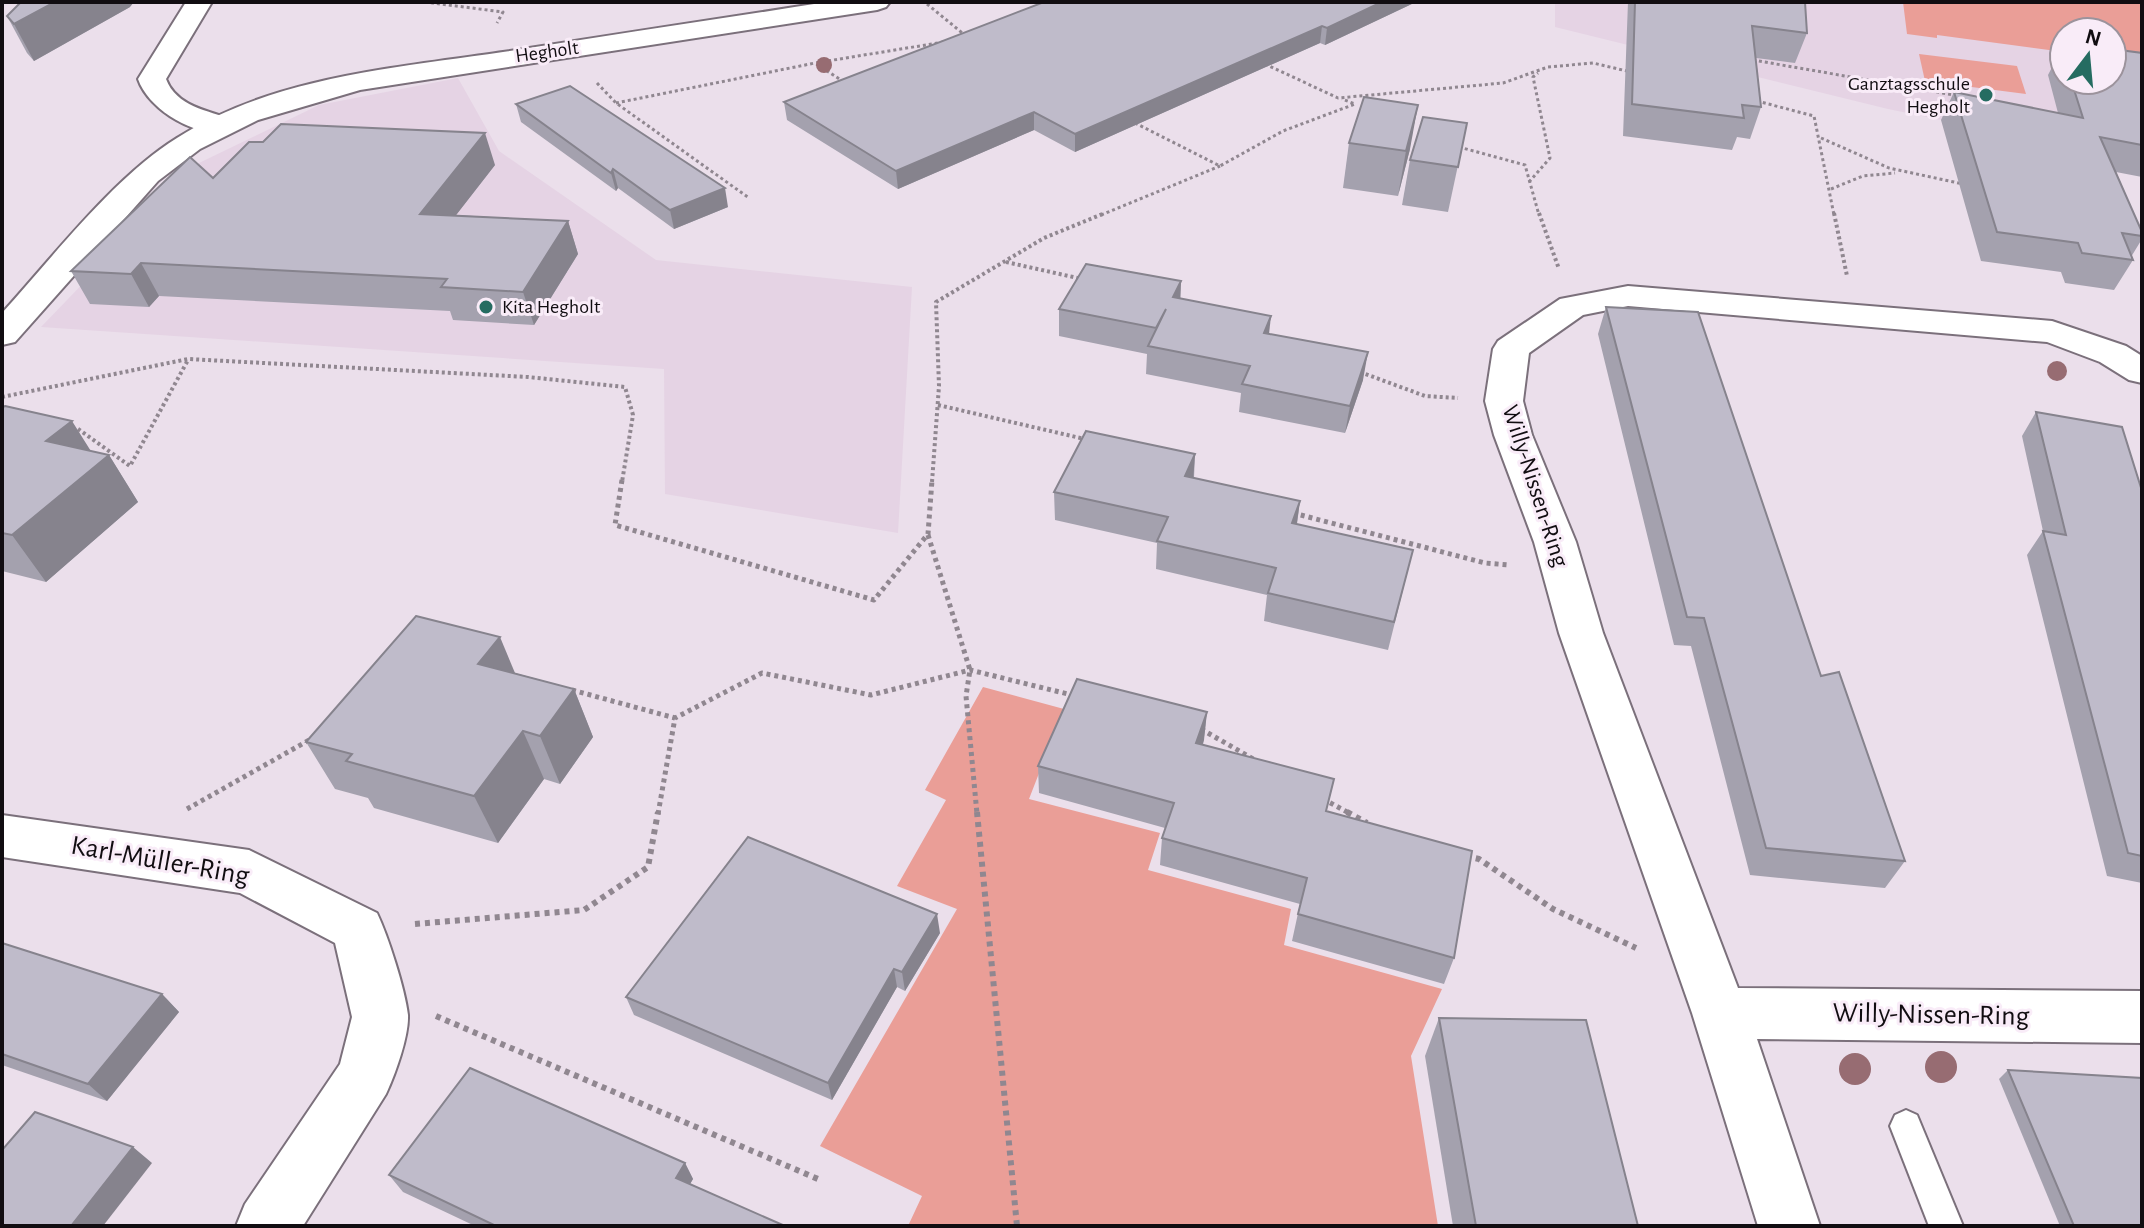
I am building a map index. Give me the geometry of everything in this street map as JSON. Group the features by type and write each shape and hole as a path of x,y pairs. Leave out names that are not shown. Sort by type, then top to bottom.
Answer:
{"street":[{"path":"199,2 152,79 155,91 166,104 222,125"},
{"name":"Hegholt","path":"2,334 147,174 189,143 222,125 292,99 360,82 877,2"},
{"name":"Willy-Nissen-Ring","path":"1789,1226 1720,1013 1581,633 1555,542 1513,435 1504,401 1511,349 1572,306 1628,296 2052,332 2113,354 2142,372"},
{"name":"Karl-Müller-Ring","path":"2,836 249,872 358,929"},
{"path":"267,1226 366,1075 380,1017 358,929"},
{"name":"Willy-Nissen-Ring","path":"1720,1013 2142,1017"}],"lane":[{"path":"1906,1126 1946,1226"}],"path":[{"path":"425,2 503,12 497,24"},
{"path":"616,103 815,63 968,38 927,4"},
{"path":"1256,59 1367,110"},
{"path":"1746,59 1857,76 1974,99"},
{"path":"815,63 853,88"},
{"path":"1338,98 1503,83 1548,67 1593,63 1635,73"},
{"path":"1528,183 1550,158 1533,77 1548,67"},
{"path":"595,80 616,103 749,198"},
{"path":"1754,100 1814,116 1821,138 1855,315"},
{"path":"1017,1226 966,696 970,670 928,534 938,405 936,302 1044,238 1220,166 1283,131 1355,104"},
{"path":"1122,116 1220,166"},
{"path":"1821,138 1852,157 1898,173 1968,185"},
{"path":"1457,146 1525,165 1528,183 1572,306"},
{"path":"1831,189 1863,176 1898,173"},
{"path":"1005,261 1091,281"},
{"path":"2,397 188,359 528,377 625,387 633,415 615,525 874,600 928,534"},
{"path":"63,427 78,429 130,466 188,359"},
{"path":"1351,369 1425,396 1504,401"},
{"path":"938,405 1100,442"},
{"path":"1286,511 1485,563 1511,565 1535,542 1555,542"},
{"path":"570,690 675,718 762,673 871,695 970,670 1091,700"},
{"path":"358,929 584,910 648,867 675,718"},
{"path":"1197,727 1265,765"},
{"path":"138,856 181,812 317,736"},
{"path":"1319,796 1372,827"},
{"path":"1452,853 1479,859 1553,909 1639,950 1699,958"},
{"path":"380,1017 437,1016 818,1179"}],"shaded area":[{"name":"Ganztagsschule Hegholt","path":"1555,2 2142,2 2142,161 1888,109 1555,27"},
{"path":"1903,2 2142,2 2142,63 2128,61 2128,16 2048,16 2048,50 1907,34"},
{"path":"1919,54 2017,66 2026,94 1925,81"},
{"name":"Kita Hegholt","path":"458,78 499,151 656,260 912,287 898,533 665,494 664,369 41,327 199,163 319,105"},
{"path":"983,687 1064,709 1029,799 1160,833 1148,870 1291,909 1284,945 1442,989 1411,1056 1438,1226 908,1226 922,1196 820,1146 957,909 897,886 946,800 925,790"}],"building":[{"path":"21,2 55,2 14,24 7,16"},
{"path":"1044,2 1382,2 1075,134 1034,112 896,171 784,102"},
{"path":"1635,2 1805,2 1807,33 1752,26 1761,107 1742,105 1744,118 1632,104"},
{"path":"2128,51 2142,53 2142,145 2100,137 2142,232 2142,236 2122,233 2133,260 2082,253 2078,243 1997,232 1954,92 2083,118 2076,96 2128,96"},
{"path":"570,86 725,188 670,210 613,169 611,173 516,104"},
{"path":"1364,97 1418,105 1406,151 1349,143"},
{"path":"1423,117 1467,123 1458,167 1410,160"},
{"path":"281,124 485,133 420,214 568,221 523,292 441,287 447,279 141,263 131,274 71,271 190,157 213,178 249,142 263,142"},
{"path":"1086,264 1181,281 1173,297 1271,316 1264,333 1368,352 1350,406 1242,384 1250,366 1148,346 1166,309 1156,328 1059,309"},
{"path":"1606,307 1698,312 1821,676 1839,672 1905,861 1766,848 1704,618 1687,617"},
{"path":"5,406 72,421 46,441 109,455 12,535 2,533 2,408"},
{"path":"2036,412 2122,427 2142,491 2142,856 2128,853 2043,531 2066,535"},
{"path":"1086,431 1195,454 1185,476 1300,501 1292,523 1413,550 1394,622 1268,593 1276,568 1157,541 1168,517 1054,492"},
{"path":"416,616 500,637 478,664 574,689 540,736 523,731 474,796 346,761 352,754 306,742"},
{"path":"1077,679 1207,712 1196,743 1334,779 1326,811 1472,851 1454,958 1298,914 1307,878 1162,838 1174,803 1038,766"},
{"path":"748,837 937,914 902,972 894,969 828,1083 626,997"},
{"path":"2,943 162,994 88,1084 2,1054"},
{"path":"1439,1018 1586,1020 1638,1226 1476,1226"},
{"path":"470,1068 685,1163 676,1178 785,1226 496,1226 389,1175"},
{"path":"2008,1070 2142,1078 2142,1226 2074,1226"},
{"path":"35,1112 133,1147 71,1226 2,1226 2,1150"}],"place":[{"name":"Ganztagsschule Hegholt","path":"1986,95"},
{"name":"Kita Hegholt","path":"486,307"}]}
